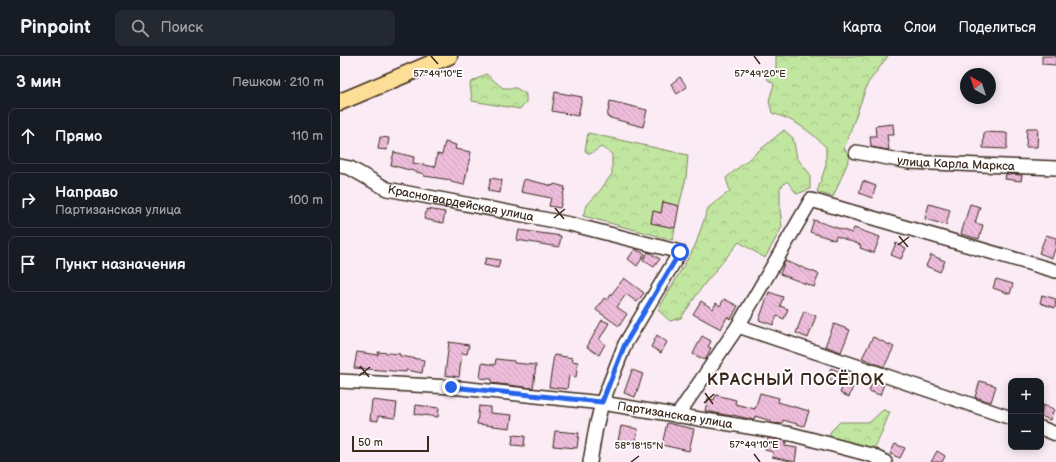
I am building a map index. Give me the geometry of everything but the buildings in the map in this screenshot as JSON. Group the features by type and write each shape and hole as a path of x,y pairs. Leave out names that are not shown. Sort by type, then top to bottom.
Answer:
{"main road":[{"path":"340,102 449,56"}],"street":[{"name":"улица Карла Маркса","path":"856,152 909,162 1056,168"},
{"name":"Красногвардейская улица","path":"340,166 350,168 387,189 570,224 680,252 625,344 602,402"},
{"path":"677,416 738,326 812,200 1056,271"},
{"path":"738,326 1008,417"},
{"name":"Партизанская улица","path":"340,381 451,387 602,402 677,416 791,434 871,455 885,462"},
{"path":"590,462 602,402"},
{"path":"1044,429 1056,434"}],"green space":[{"path":"776,56 888,56 868,83 844,148 850,157 833,197 817,192 826,165 826,147 801,126 772,113 769,101 774,84 767,79 776,69"},
{"path":"486,74 503,88 516,88 526,94 526,103 520,109 472,101 470,83"},
{"path":"784,130 793,138 797,158 810,174 810,189 797,194 787,181 780,188 782,227 765,258 739,242 702,287 681,318 670,321 658,310 695,246 708,208 730,191 726,178"},
{"path":"588,133 688,155 686,178 679,206 663,202 661,213 653,211 651,223 675,228 673,240 583,216 587,205 612,174 612,154 601,147 590,154 585,151"},
{"path":"883,410 890,412 874,451 828,440 831,431 840,422 870,422"}],"district":[{"name":"КРАСНЫЙ ПОСЁЛОК","path":"796,379"}],"route":[{"path":"451,387 602,402 625,344 680,252"}]}
